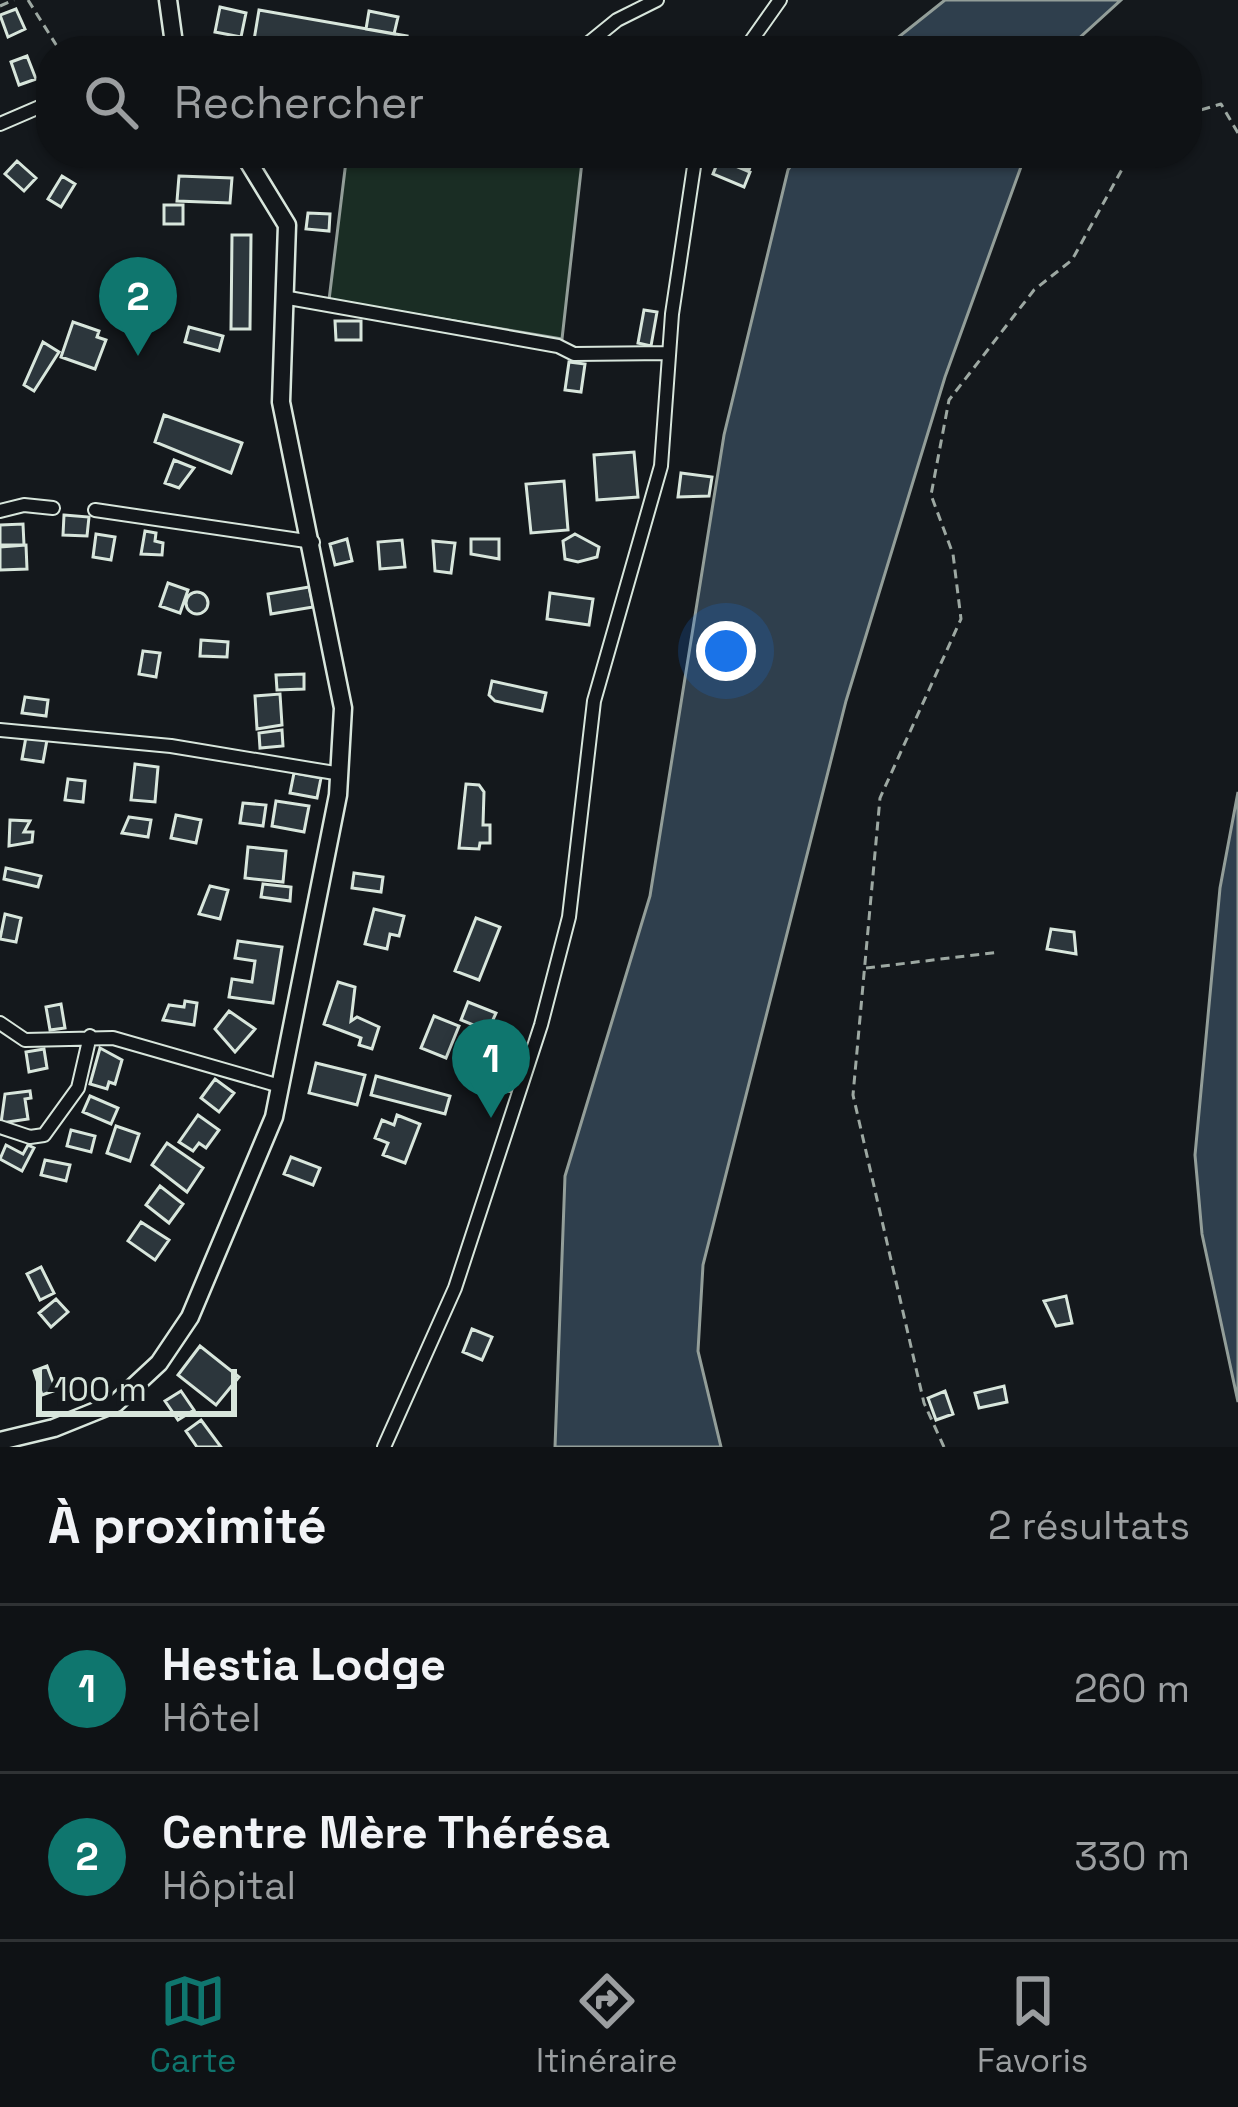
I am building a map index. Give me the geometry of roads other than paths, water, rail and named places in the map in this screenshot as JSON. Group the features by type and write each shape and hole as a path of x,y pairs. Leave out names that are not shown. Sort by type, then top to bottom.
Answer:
{"street":[{"path":"169,0 173,36"},
{"path":"597,36 657,0"},
{"path":"755,36 780,0"},
{"path":"1,122 36,108"},
{"path":"0,1441 96,1413 134,1390 159,1363 190,1317 243,1198 280,1086 341,774 343,708 281,402 287,225 253,168"},
{"path":"383,1447 455,1288 547,1004 569,917 594,701 661,466 668,353 694,168"},
{"path":"283,297 558,346 574,354 668,353"},
{"path":"0,511 24,505 53,508"},
{"path":"95,510 313,542"},
{"path":"0,730 171,746 341,774"},
{"path":"0,1024 10,1034 40,1042 91,1036 149,1046 280,1086"},
{"path":"0,1127 30,1137 44,1135 78,1088 91,1036"}],"water":[{"path":"945,0 1121,0 1081,36 900,36"},
{"path":"1021,168 945,377 846,701 703,1265 698,1351 721,1447 555,1447 565,1176 650,896 724,435 788,170"},
{"path":"1238,792 1238,1402 1202,1234 1195,1155 1220,888"}],"place":[{"name":"Centre Mère Thérésa","path":"138,356"},
{"name":"Hestia Lodge","path":"491,1118"}]}
